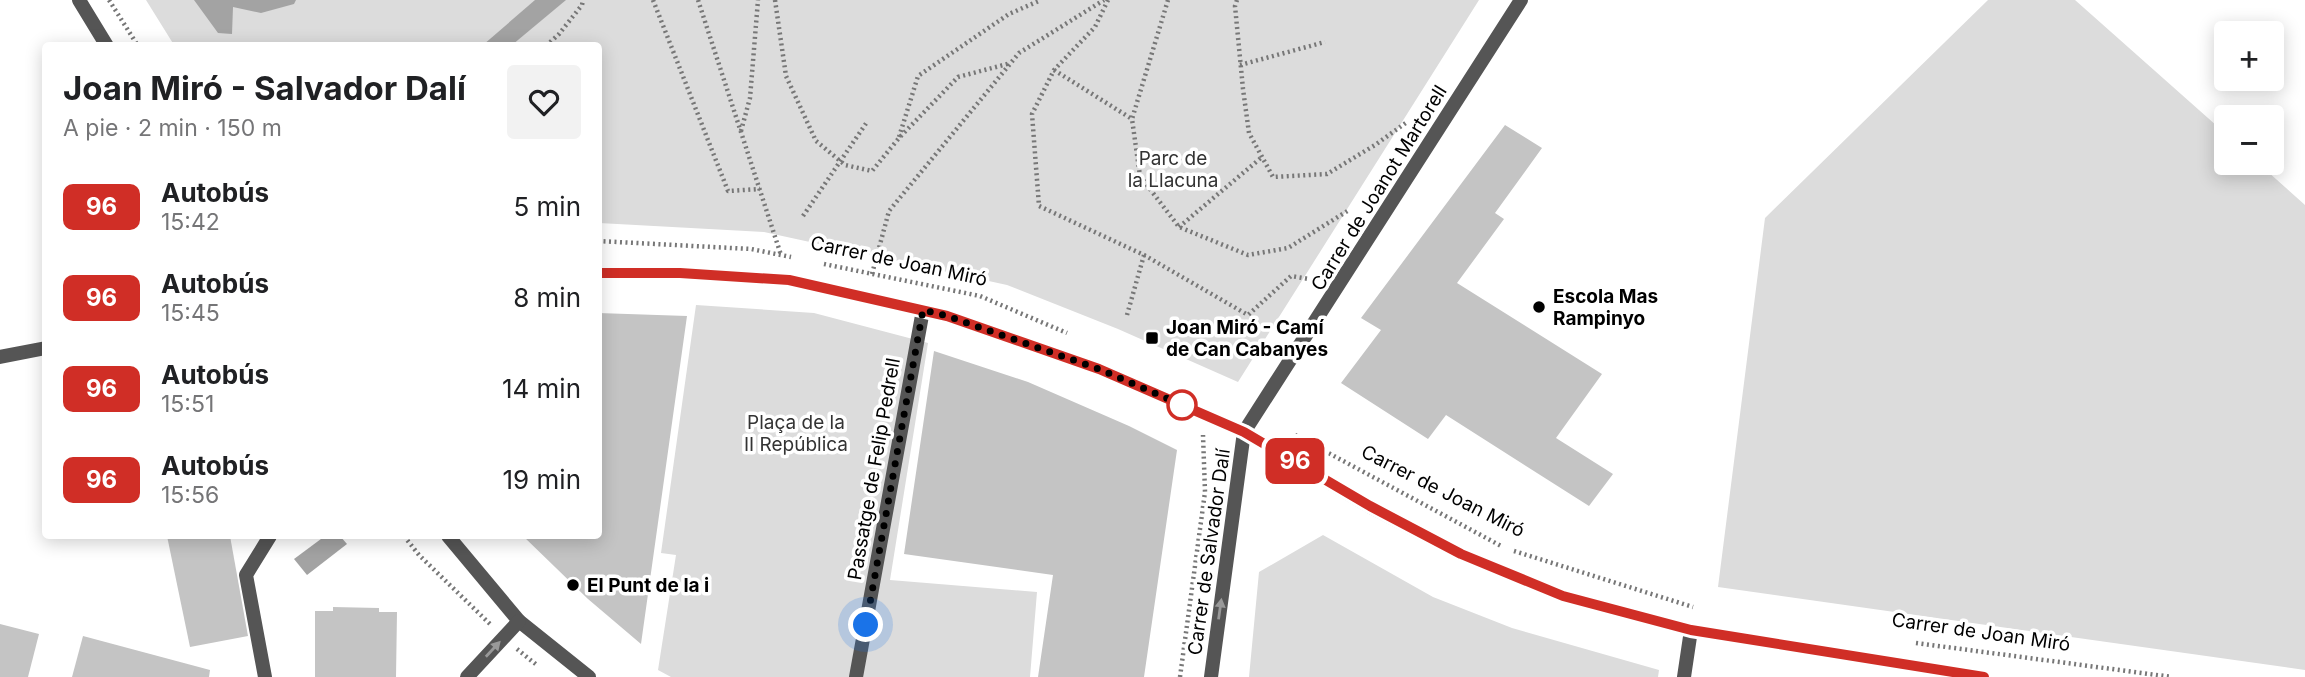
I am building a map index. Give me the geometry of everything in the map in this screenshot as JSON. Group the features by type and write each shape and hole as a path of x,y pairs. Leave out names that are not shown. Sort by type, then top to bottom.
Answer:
{"street":[{"path":"79,0 105,42"},
{"name":"Carrer de Joanot Martorell","path":"1244,432 1521,0"},
{"path":"602,273 680,273 789,280 947,316 1099,369 1244,432 1370,506 1461,554 1563,596 1691,630 1984,677"},
{"name":"Passatge de Felip Pedrell","path":"856,677 923,310"},
{"path":"0,357 42,349"},
{"name":"Carrer de Salvador Dalí","path":"1211,677 1244,432"},
{"path":"265,677 246,575 268,539"},
{"path":"451,539 519,621 589,677"},
{"path":"467,677 519,621"},
{"path":"1684,677 1691,630"}],"path":[{"path":"109,0 135,42"},
{"path":"550,42 583,5 583,0"},
{"path":"653,0 728,191 760,189"},
{"path":"698,0 781,255"},
{"path":"741,132 750,98 758,0"},
{"path":"775,0 786,76 817,141 845,165 872,171 899,138 958,77 1011,63"},
{"path":"899,138 918,76 1009,13 1041,0"},
{"path":"872,274 889,211 1019,52 1106,0"},
{"path":"1106,0 1095,27 1054,70 1032,114 1040,206 1144,255 1248,315 1291,276 1309,279"},
{"path":"1168,0 1132,119 1140,176 1179,227 1248,255 1287,248 1349,210"},
{"path":"1237,0 1240,65 1249,133 1273,177 1327,173 1375,145 1407,122"},
{"path":"1240,65 1325,42"},
{"path":"1054,70 1132,119"},
{"path":"803,216 867,122"},
{"path":"1179,227 1262,157"},
{"name":"Carrer de Joan Miró","path":"602,241 751,249 794,258"},
{"path":"1127,315 1144,255"},
{"name":"Carrer de Joan Miró","path":"820,263 980,296 1068,334"},
{"path":"1180,677 1205,492 1200,413"},
{"name":"Carrer de Joan Miró","path":"1293,434 1508,549 1701,609"},
{"path":"406,539 419,555 503,637 543,670"},
{"name":"Carrer de Joan Miró","path":"1905,641 2172,677"}],"green space":[{"name":"Parc de la Llacuna","path":"146,0 1479,0 1238,382 1118,329 1007,285 764,232 602,223 602,42 172,42"},
{"path":"1988,0 2075,0 2214,123 2214,175 2271,175 2305,205 2305,670 1718,587 1765,218"},
{"name":"Plaça de la II República","path":"696,305 814,313 928,343 890,580 1037,592 1030,677 671,677 658,670 676,555 661,553"},
{"path":"1323,535 1433,597 1512,628 1659,670 1658,677 1249,677 1259,572"}],"shaded area":[{"path":"194,0 296,0 294,4 261,13 233,7 232,34 218,33"},
{"path":"535,0 566,0 516,42 486,42"},
{"path":"321,539 343,539 347,544 307,575 294,559"}],"building":[{"path":"1505,125 1542,148 1495,213 1504,219 1457,283 1602,374 1556,438 1613,474 1589,506 1446,415 1428,439 1341,383 1381,330 1361,318"},
{"path":"602,313 687,316 641,644 588,599 526,539 602,539"},
{"path":"934,351 1028,382 1177,450 1144,677 1038,677 1053,575 904,554"},
{"path":"168,539 231,539 248,636 190,647"},
{"path":"333,607 379,608 379,612 397,612 396,677 315,677 315,611 333,611"},
{"path":"0,624 39,634 28,677 0,677"},
{"path":"83,636 210,670 209,677 72,677"}],"bus line":[{"name":"96","path":"602,273 680,273 789,280 947,316 1099,369 1244,432 1370,506 1461,554 1563,596 1691,630 1984,677"}],"place":[{"name":"Escola Mas Rampinyo","path":"1539,307"},
{"name":"Joan Miró - Camí de Can Cabanyes","path":"1152,338"},
{"name":"El Punt de la i","path":"573,585"}],"route":[{"path":"866,625 923,310 1099,369 1182,405"}]}
